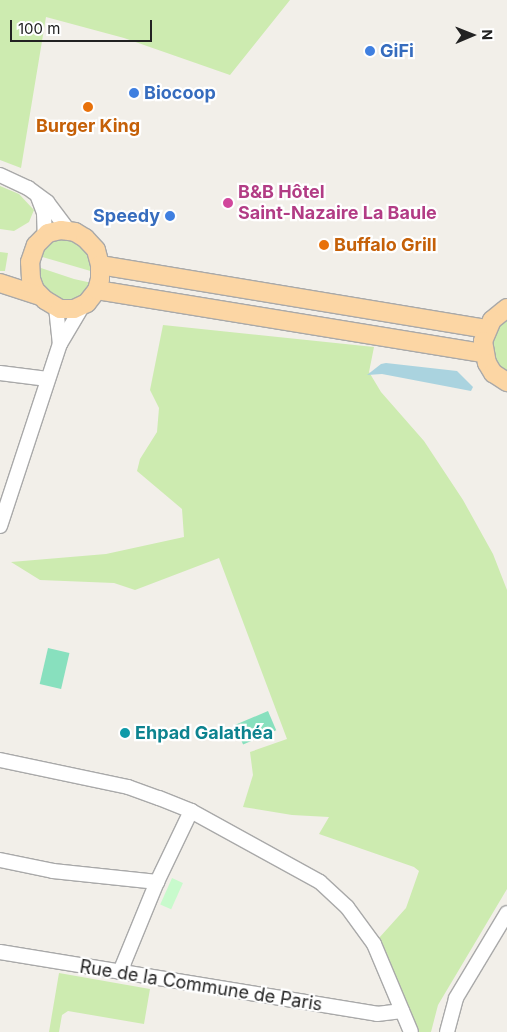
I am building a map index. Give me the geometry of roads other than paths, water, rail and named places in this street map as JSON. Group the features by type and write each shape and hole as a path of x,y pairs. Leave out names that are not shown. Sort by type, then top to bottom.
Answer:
{"main road":[{"path":"0,283 40,296 56,307 68,309 82,307 97,290 100,265 96,250 90,242 81,235 69,231 54,231 44,236 33,251 30,273 33,286 40,296"},
{"path":"100,265 486,329"},
{"path":"0,277 17,278 30,273"},
{"path":"97,290 483,353"},
{"path":"507,308 496,315 486,329 483,341 483,353 493,373 507,382"}],"street":[{"path":"0,175 37,194 47,202 69,231"},
{"path":"37,194 44,213 44,236"},
{"path":"56,307 60,344"},
{"path":"0,526 60,344 82,307"},
{"path":"0,373 48,379"},
{"path":"0,760 137,789 191,811 320,882 347,907 374,944 411,1032"},
{"path":"120,972 157,882 191,811"},
{"path":"0,860 53,871 157,882"},
{"path":"447,1032 456,998 507,913"},
{"name":"Rue de la Commune de Paris","path":"0,952 377,1014 402,1012"}],"water":[{"path":"381,364 457,371 473,387 471,391 382,374 367,375"}],"place":[{"name":"GiFi","path":"370,51"},
{"name":"Biocoop","path":"134,93"},
{"name":"Burger King","path":"88,107"},
{"name":"B&B Hôtel Saint-Nazaire La Baule","path":"228,203"},
{"name":"Speedy","path":"170,216"},
{"name":"Buffalo Grill","path":"324,245"},
{"name":"Ehpad Galathéa","path":"125,733"}]}
